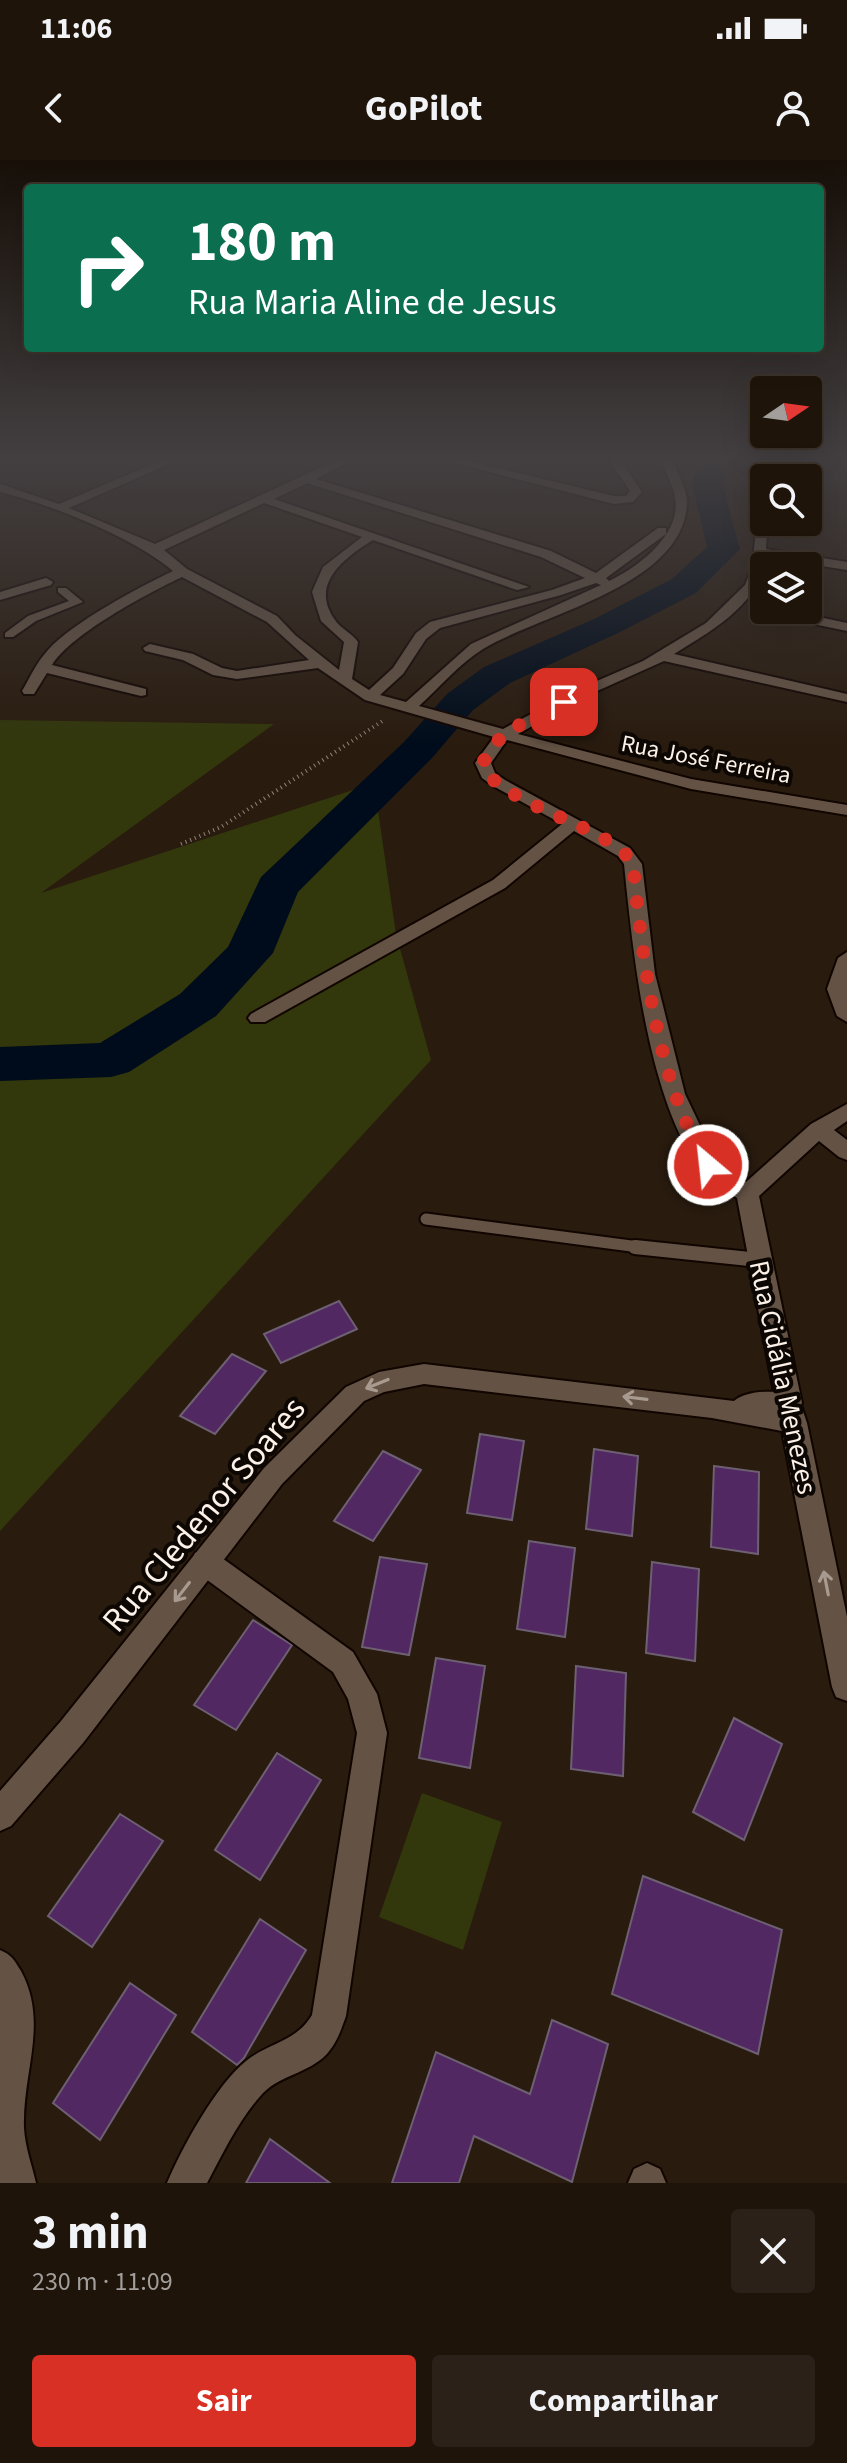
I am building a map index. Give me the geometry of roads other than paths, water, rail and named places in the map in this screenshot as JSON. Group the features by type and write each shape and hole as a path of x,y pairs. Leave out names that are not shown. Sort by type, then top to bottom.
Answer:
{"street":[{"name":"Rua José Ferreira","path":"163,555 182,572 272,619 290,638 344,681 370,697 502,736 691,784 847,810"},
{"path":"344,555 328,567 320,584 320,599 327,619 351,642 344,681"},
{"path":"431,555 522,587"},
{"path":"545,555 614,585"},
{"path":"370,697 398,671 421,636 435,625 547,596 595,578 629,555"},
{"path":"408,708 476,647 614,585 653,555"},
{"path":"822,562 847,566"},
{"path":"29,691 51,655 140,592 182,572"},
{"path":"0,596 46,582"},
{"path":"750,587 711,626 662,656 581,693 502,736 483,763 488,775 624,852 633,864 645,974 675,1094 708,1165 747,1194 819,1129 847,1111"},
{"path":"9,635 19,625 77,602 62,590"},
{"path":"735,603 750,606"},
{"path":"822,622 847,627"},
{"path":"150,648 188,657 218,672 237,675 322,663"},
{"path":"662,656 847,698"},
{"path":"42,667 141,692"},
{"path":"258,1018 499,884 572,824"},
{"path":"847,958 837,989 847,1016"},
{"path":"819,1129 847,1152"},
{"name":"Rua Cidália Menezes","path":"747,1194 847,1687"},
{"name":"Rua Cledenor Soares","path":"0,1815 72,1732 273,1476 355,1394 379,1382 424,1374 791,1413"},
{"path":"186,2183 255,2076 308,2050 322,2036 329,2016 372,1733 362,1694 343,1662 205,1562"},
{"path":"0,1967 11,1984 20,2030 8,2095 6,2130 17,2183"}],"lane":[{"path":"426,1219 591,1242 759,1260"}],"waterway":[{"path":"0,1064 111,1060 198,1005 249,953 277,887 418,750 460,702 497,675 606,626 684,586 717,555"}]}
